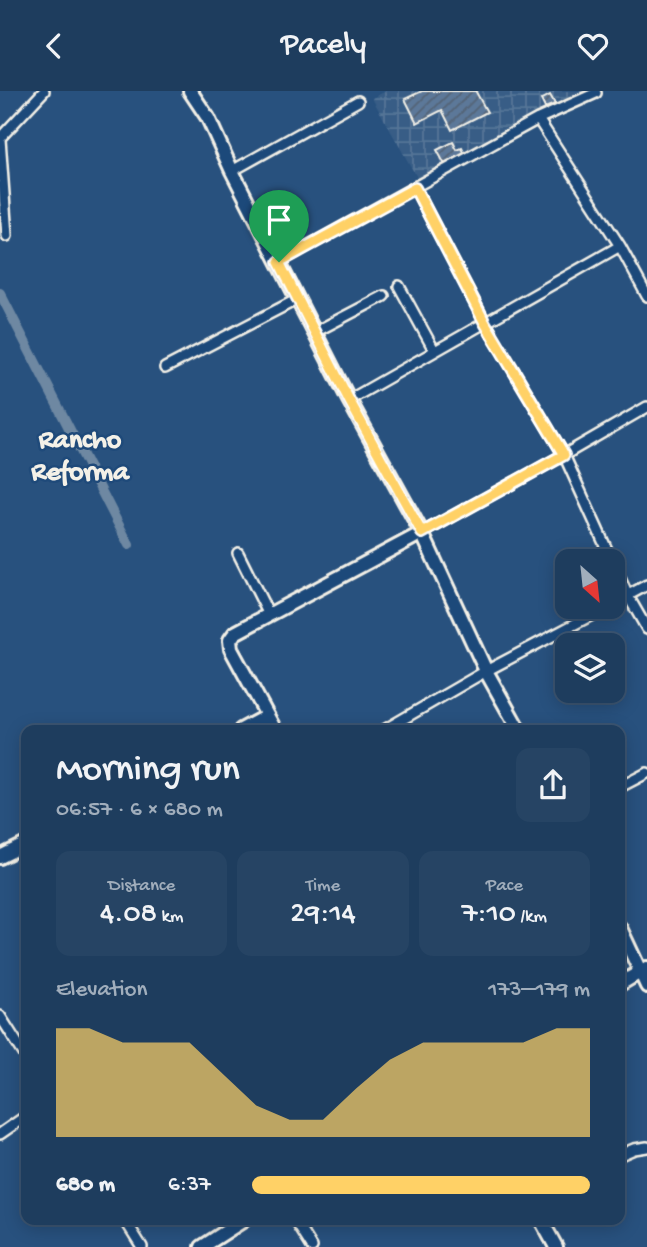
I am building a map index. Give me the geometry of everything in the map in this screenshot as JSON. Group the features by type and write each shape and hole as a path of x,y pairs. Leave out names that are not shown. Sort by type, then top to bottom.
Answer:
{"street":[{"path":"7,236 0,139 44,91"},
{"path":"190,91 208,118 232,171 349,400 422,533 486,671 516,725"},
{"path":"279,262 538,119 596,93"},
{"path":"232,171 358,101"},
{"path":"538,119 620,246 647,296"},
{"path":"415,188 485,323 564,455 628,596 647,629"},
{"path":"349,400 620,246"},
{"path":"399,286 434,351"},
{"path":"315,332 383,296"},
{"path":"164,368 298,299"},
{"path":"272,725 231,649 230,640 235,633 422,533 647,407"},
{"path":"238,553 269,615"},
{"path":"625,598 647,585"},
{"path":"393,725 584,619"},
{"path":"250,725 267,716"},
{"path":"625,784 647,773"},
{"path":"0,857 21,846"},
{"path":"625,938 643,969 647,986"},
{"path":"625,981 643,969"},
{"path":"0,1016 21,1050"},
{"path":"0,1134 21,1119"},
{"path":"625,1153 647,1147"},
{"path":"128,1225 142,1247"},
{"path":"202,1247 236,1225"},
{"path":"298,1225 312,1247"},
{"path":"544,1225 556,1247"}],"shaded area":[{"path":"386,91 590,91 419,181 372,98"}],"building":[{"path":"422,91 477,91 487,112 452,130 442,110 417,123 405,99"},
{"path":"550,95 555,104 545,108 541,100"},
{"path":"453,142 457,150 462,148 465,154 445,165 437,150"}],"waterway":[{"path":"0,293 129,545"}],"district":[{"name":"Rancho Reforma","path":"80,453"}],"route":[{"path":"415,188 485,323 564,455 422,533 349,400 279,262 415,188"}]}
